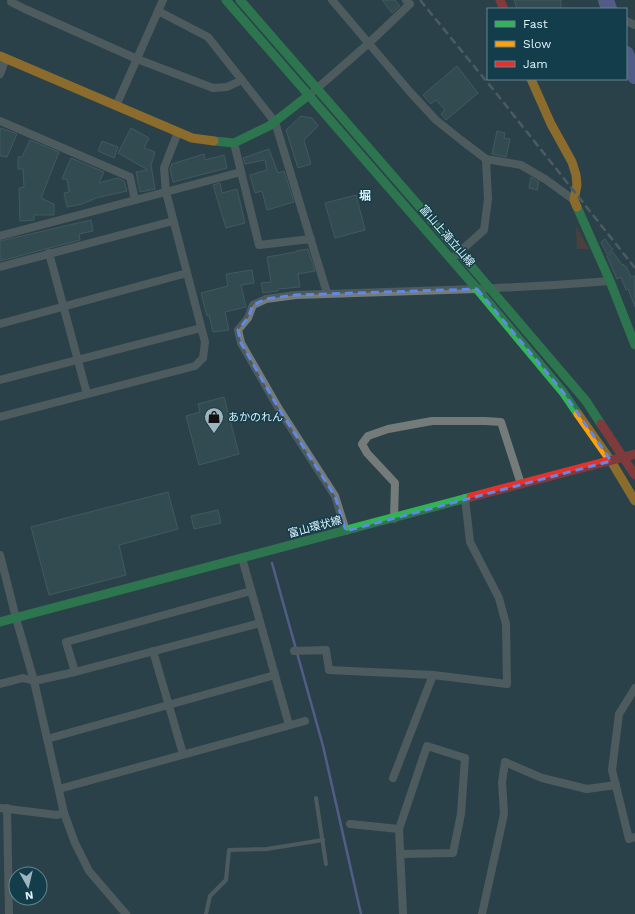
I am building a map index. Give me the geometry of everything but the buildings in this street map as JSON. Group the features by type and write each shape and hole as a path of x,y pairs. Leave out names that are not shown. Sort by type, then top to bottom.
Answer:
{"main road":[{"name":"富山上滝立山線","path":"226,0 477,289 563,392 611,461 635,501"},
{"name":"富山上滝立山線","path":"240,0 459,252 586,402 635,475"},
{"path":"3,57 192,138 234,143 269,126 309,95"},
{"path":"531,80 551,124 572,162 577,185 574,200 610,281 634,342"},
{"name":"富山環状線","path":"0,622 635,454"}],"street":[{"path":"11,0 11,2 25,9 137,59 213,88 227,87 242,80"},
{"path":"116,106 163,0"},
{"path":"332,0 410,92 436,120 486,159 521,165 545,179 574,200"},
{"path":"309,95 369,43 410,4 406,0"},
{"path":"158,11 208,37 275,122 327,293"},
{"path":"0,74 3,57"},
{"path":"0,121 130,177 135,200"},
{"path":"0,417 195,366 203,358 205,342 166,192 164,168 178,132"},
{"path":"234,143 259,245 311,239"},
{"path":"451,259 484,230 488,199 486,159"},
{"path":"0,236 242,172"},
{"path":"0,266 173,221"},
{"path":"49,254 87,394"},
{"path":"0,324 187,273"},
{"path":"346,531 335,496 279,409 241,344 238,330 248,318 253,305 266,299 296,295 477,289 610,281"},
{"path":"0,380 201,328"},
{"path":"394,519 395,483 367,453 362,444 368,436 388,429 432,421 501,422 520,484"},
{"path":"294,652 326,650 329,670 432,675 507,684 506,624 499,598 470,542 465,498"},
{"path":"0,555 34,681 64,813 75,843 89,871 126,914"},
{"path":"242,558 289,725"},
{"path":"75,672 66,642 251,591"},
{"path":"0,684 23,678 34,681 75,672 260,623"},
{"path":"153,651 183,754"},
{"path":"47,739 275,675"},
{"path":"393,778 432,675"},
{"path":"635,688 619,714 612,770 628,838 635,837"},
{"path":"59,788 305,721"},
{"path":"400,854 453,853 461,814 464,758 427,746 399,829 400,854 403,914"},
{"path":"482,914 504,814 502,782 505,762 542,778 587,788 616,785"},
{"path":"9,914 3,808 57,815 64,813"},
{"path":"350,824 399,829"}],"lane":[{"path":"316,798 326,864"},
{"path":"206,914 210,896 226,880 229,850 268,849 322,840"}],"highlighted area":[{"path":"477,289 563,392 611,461 346,531 335,496 279,409 241,343 238,330 248,318 253,305 266,299 296,295"}],"shaded area":[{"path":"576,226 589,249 577,249"}],"waterway":[{"path":"606,0 609,8"},
{"path":"627,56 635,76"},
{"path":"272,563 323,746 361,914"}],"railway":[{"path":"420,0 635,268"}],"traffic: fast":[{"path":"226,0 477,289 563,392 578,414"},
{"path":"240,0 586,401 601,424"},
{"path":"214,141 234,143 269,126 309,95"},
{"path":"577,207 610,281 635,345"},
{"path":"0,622 471,497"}],"traffic: slow":[{"path":"0,56 192,138 214,141"},
{"path":"531,80 551,124 572,162 576,175 577,185 574,200 577,207"},
{"path":"578,414 611,461 635,501"}],"traffic: jam":[{"path":"500,0 504,8"},
{"path":"601,424 635,475"},
{"path":"471,497 635,454"}],"place":[{"name":"あかのれん","path":"214,434"}],"district":[{"name":"堀","path":"365,196"}]}
